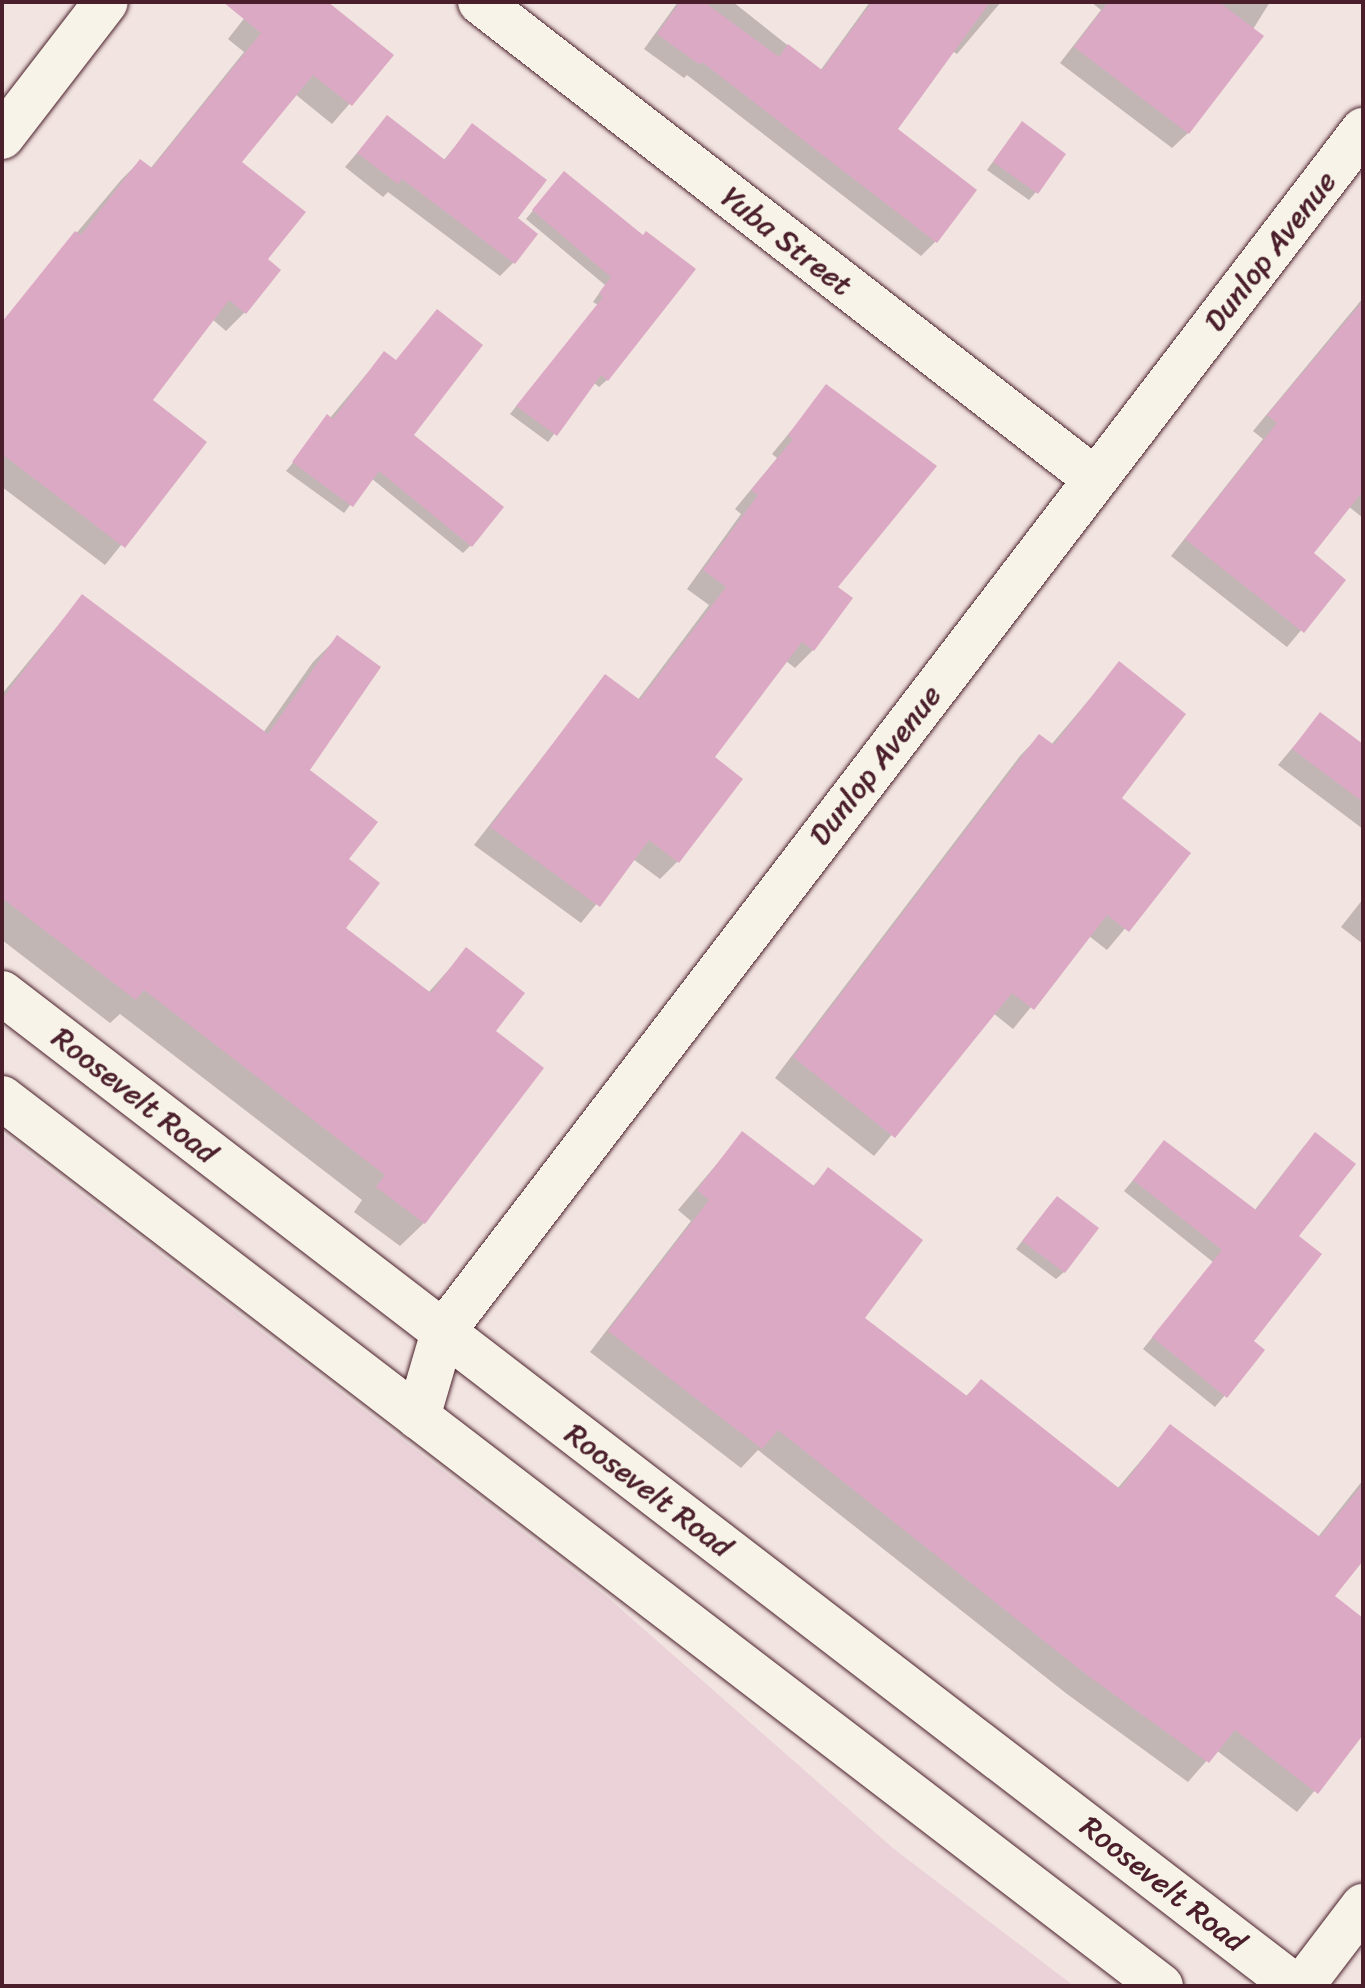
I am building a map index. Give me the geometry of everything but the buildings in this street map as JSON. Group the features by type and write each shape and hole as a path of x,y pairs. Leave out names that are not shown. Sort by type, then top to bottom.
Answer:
{"main road":[{"path":"2,137 106,2"},
{"name":"Yuba Street","path":"480,2 1095,479"},
{"name":"Dunlop Avenue","path":"418,1417 443,1332 1363,130"},
{"name":"Roosevelt Road","path":"2,993 1295,1986"},
{"path":"2,1098 1161,1986"},
{"path":"1302,1986 1363,1906"}],"shaded area":[{"path":"2,1133 605,1595 894,1849 1074,1986 2,1986"}]}
